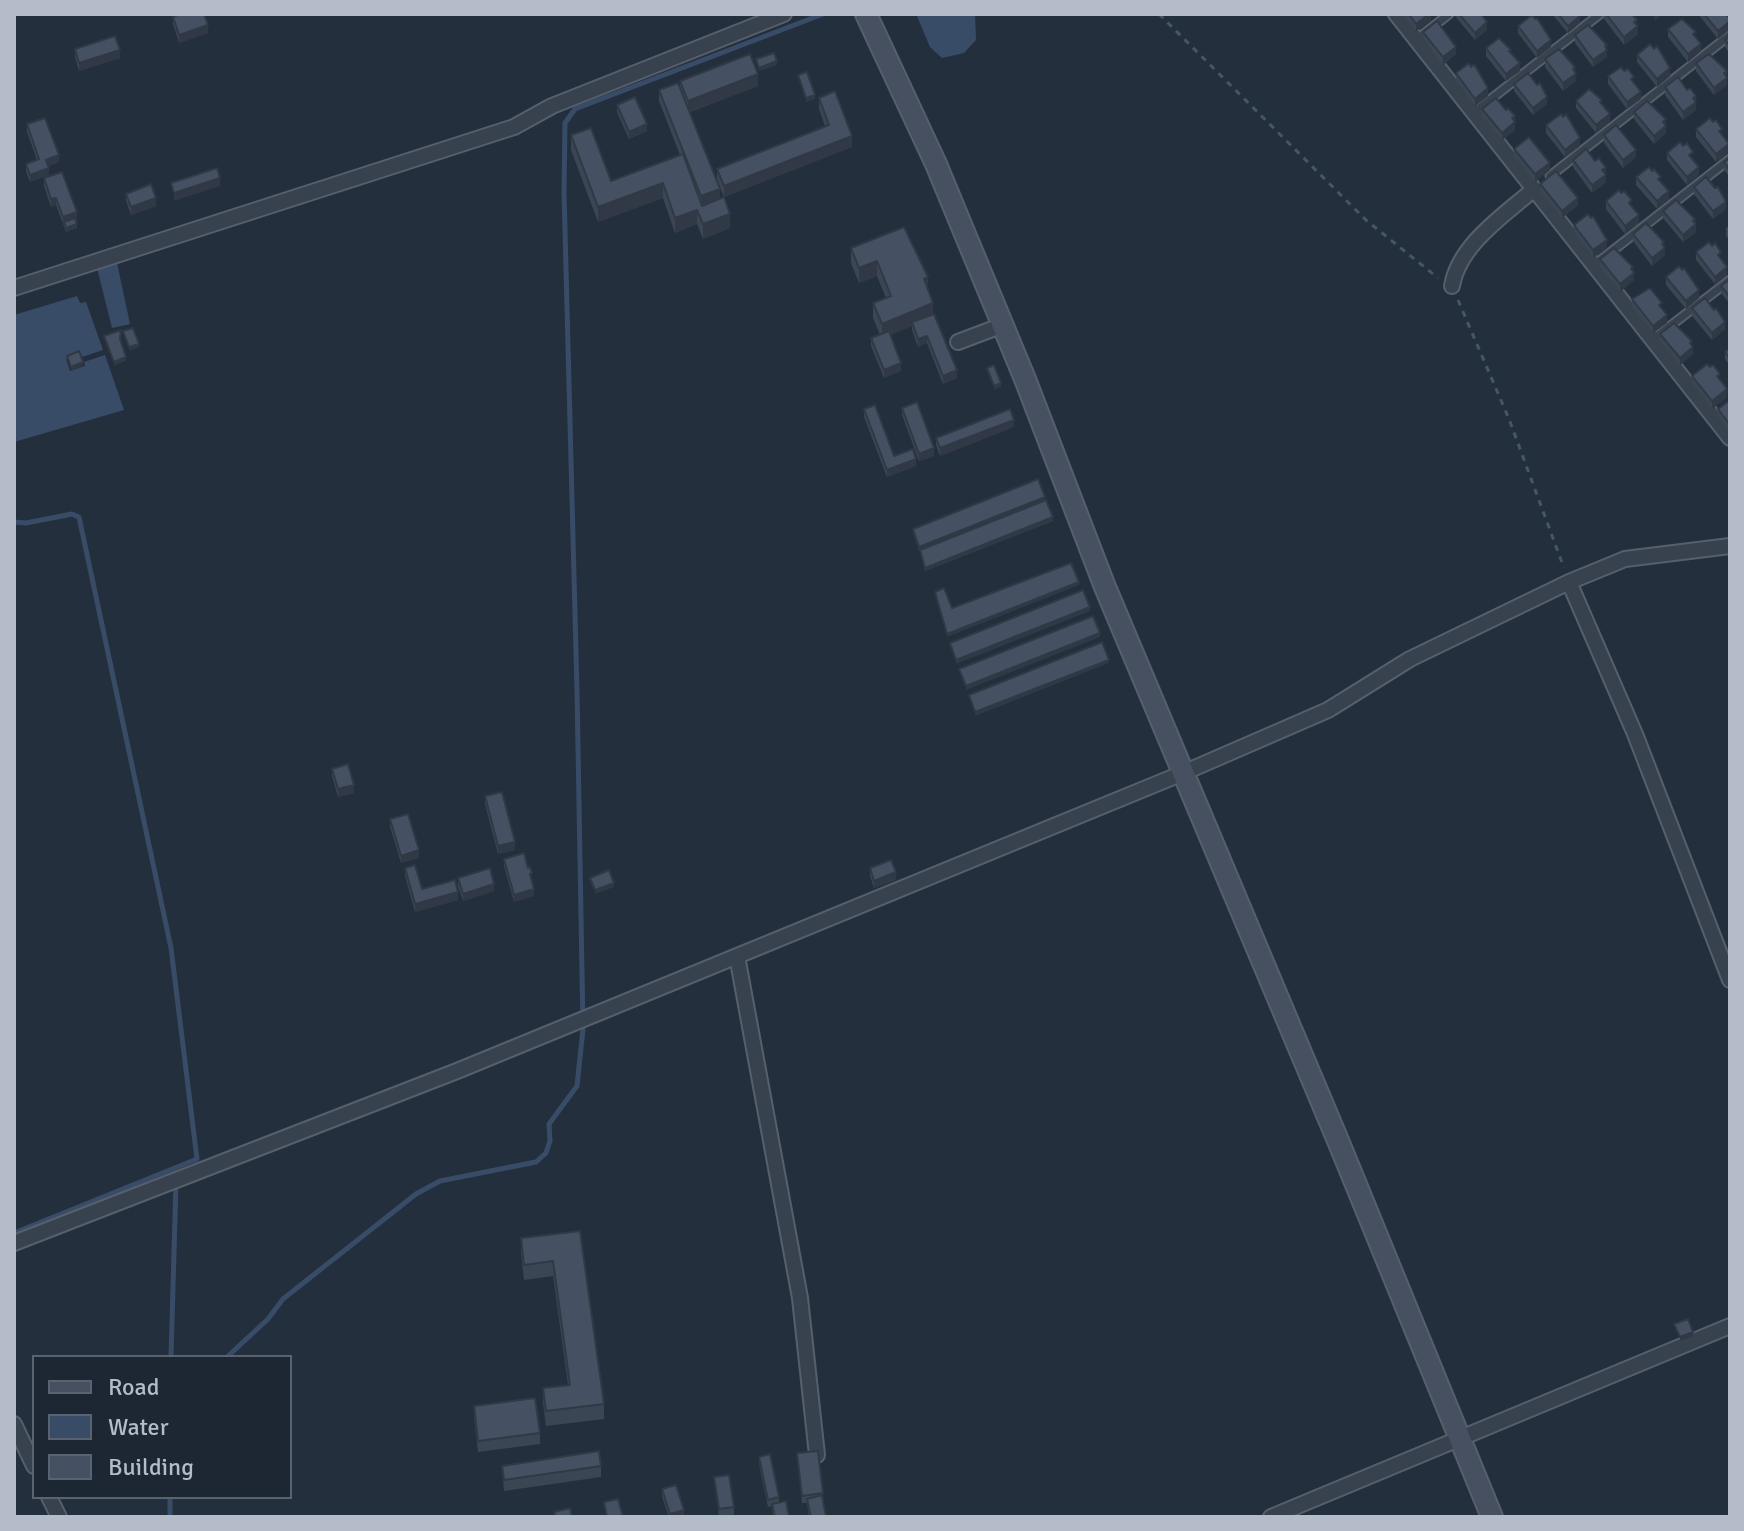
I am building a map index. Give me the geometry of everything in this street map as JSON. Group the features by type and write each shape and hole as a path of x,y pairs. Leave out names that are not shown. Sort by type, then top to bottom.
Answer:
{"street":[{"path":"14,288 514,127 552,106 784,14"},
{"path":"866,14 936,164 1003,325 1105,587 1492,1517"},
{"path":"1396,14 1652,340 1716,412 1730,438"},
{"path":"1452,286 1461,259 1533,190"},
{"path":"958,342 1003,325"},
{"path":"14,1243 457,1071 1183,773 1328,710 1410,659 1569,582 1625,559 1730,546"},
{"path":"1569,582 1725,955 1730,980"},
{"path":"737,956 800,1298 817,1455"},
{"path":"1271,1517 1730,1326"},
{"path":"14,1424 20,1454"},
{"path":"50,1499 59,1517"}],"lane":[{"path":"1416,40 1449,14"},
{"path":"1473,113 1600,14"},
{"path":"1533,190 1730,35"},
{"path":"1593,266 1730,159"},
{"path":"1652,340 1730,280"}],"path":[{"path":"1159,14 1366,220 1412,259 1452,286 1509,419 1569,582"}],"water":[{"path":"916,14 975,14 976,40 964,53 942,58 930,47"},
{"path":"117,263 130,324 112,328 97,268"},
{"path":"77,296 80,303 86,302 103,350 66,359 70,371 105,355 124,410 14,442 14,315"}],"building":[{"path":"204,14 208,25 179,35 173,17"},
{"path":"1409,14 1429,14 1416,24"},
{"path":"1459,14 1481,14 1487,22 1475,33"},
{"path":"1558,14 1579,14 1580,16 1568,26"},
{"path":"1606,14 1632,14 1638,26 1624,37"},
{"path":"1704,14 1726,14 1730,21 1718,31"},
{"path":"1532,15 1551,40 1537,51 1518,26"},
{"path":"1682,19 1696,32 1693,34 1701,44 1688,54 1668,29"},
{"path":"1437,21 1456,47 1443,57 1423,32"},
{"path":"1588,25 1607,45 1607,50 1593,60 1575,35"},
{"path":"115,36 120,50 79,63 75,49"},
{"path":"1499,38 1520,63 1506,74 1486,48"},
{"path":"1650,44 1654,49 1657,46 1670,68 1657,79 1637,55"},
{"path":"1559,49 1575,67 1576,74 1563,83 1545,59"},
{"path":"774,53 777,61 759,68 756,59"},
{"path":"750,54 758,74 688,101 680,81"},
{"path":"1709,54 1727,71 1724,73 1727,78 1714,88 1696,63"},
{"path":"1469,63 1471,67 1474,64 1488,88 1475,99 1456,73"},
{"path":"1621,67 1624,71 1628,69 1641,92 1627,102 1608,76"},
{"path":"807,72 815,95 806,98 798,75"},
{"path":"1528,73 1537,85 1540,83 1547,97 1533,108 1514,84"},
{"path":"1678,77 1687,90 1690,88 1696,96 1693,98 1696,102 1683,112 1665,87"},
{"path":"678,83 720,189 701,196 659,90"},
{"path":"1589,89 1602,100 1600,102 1610,114 1596,125 1576,101"},
{"path":"835,91 852,136 724,186 717,169 829,125 819,98"},
{"path":"635,97 647,124 629,132 617,105"},
{"path":"1496,98 1515,116 1512,118 1515,122 1502,133 1482,109"},
{"path":"1647,101 1666,119 1663,122 1666,126 1654,136 1634,112"},
{"path":"1561,114 1563,117 1566,114 1580,138 1565,150 1546,125"},
{"path":"45,118 59,155 46,160 49,168 30,175 26,164 39,159 27,124"},
{"path":"1710,118 1713,122 1716,120 1722,129 1719,131 1729,144 1716,154 1696,129"},
{"path":"1616,125 1636,150 1623,160 1604,135"},
{"path":"591,128 611,181 683,154 702,206 724,197 730,214 703,224 697,210 675,218 663,183 598,207 571,135"},
{"path":"1529,137 1550,163 1535,174 1514,149"},
{"path":"1680,142 1683,146 1687,143 1693,152 1689,155 1699,167 1687,177 1667,153"},
{"path":"1586,149 1595,161 1599,158 1606,168 1602,170 1606,175 1592,185 1573,160"},
{"path":"1649,167 1661,177 1658,179 1669,191 1657,201 1636,177"},
{"path":"217,168 220,178 174,193 171,183"},
{"path":"1556,171 1578,198 1562,211 1540,184"},
{"path":"62,172 77,212 63,217 56,198 51,199 44,178"},
{"path":"1706,177 1715,188 1718,187 1726,202 1713,211 1694,187"},
{"path":"151,184 156,198 131,207 126,194"},
{"path":"1619,190 1632,200 1629,203 1639,215 1625,226 1606,201"},
{"path":"1676,200 1695,219 1696,224 1683,235 1663,211"},
{"path":"1588,214 1591,218 1593,216 1607,240 1593,250 1574,225"},
{"path":"75,218 77,224 66,228 64,222"},
{"path":"1646,223 1664,242 1665,248 1652,258 1633,234"},
{"path":"904,227 928,277 924,279 933,303 882,324 873,303 891,296 877,261 859,268 851,248"},
{"path":"1709,242 1712,246 1715,243 1721,252 1718,255 1727,267 1715,277 1696,252"},
{"path":"1614,248 1633,267 1634,273 1620,284 1600,259"},
{"path":"1679,266 1682,270 1684,268 1699,290 1686,301 1666,277"},
{"path":"1730,279 1730,297 1721,286"},
{"path":"1650,288 1667,315 1653,326 1632,299"},
{"path":"1705,298 1725,322 1712,333 1692,308"},
{"path":"934,314 957,370 943,376 927,336 918,339 912,322"},
{"path":"1674,323 1692,341 1693,347 1680,358 1660,334"},
{"path":"133,328 139,344 129,347 123,331"},
{"path":"121,330 120,339 126,357 114,362 104,336"},
{"path":"889,331 901,363 884,370 871,338"},
{"path":"79,351 83,362 71,367 67,356"},
{"path":"1707,364 1710,367 1713,365 1727,389 1712,401 1692,376"},
{"path":"994,365 1001,383 994,386 987,368"},
{"path":"1730,400 1730,425 1718,409"},
{"path":"917,402 934,448 919,454 902,408"},
{"path":"875,405 894,456 913,449 916,459 887,470 864,409"},
{"path":"1010,409 1014,420 940,448 936,438"},
{"path":"1038,479 1045,497 919,547 913,529"},
{"path":"1046,500 1053,517 925,568 920,550"},
{"path":"1071,563 1079,582 947,634 935,592 944,588 952,608"},
{"path":"1083,590 1090,607 956,660 950,643"},
{"path":"1093,616 1100,633 966,686 959,669"},
{"path":"1102,642 1109,660 975,712 969,695"},
{"path":"348,764 354,785 338,789 332,769"},
{"path":"502,792 515,842 498,846 485,796"},
{"path":"408,814 419,850 401,856 390,819"},
{"path":"524,853 534,889 514,895 504,859"},
{"path":"891,860 896,872 874,881 870,868"},
{"path":"415,865 422,889 455,880 458,892 415,904 405,868"},
{"path":"490,868 494,884 463,894 458,878"},
{"path":"609,870 614,883 595,890 590,878"},
{"path":"580,1231 604,1404 546,1411 543,1388 570,1385 553,1261 524,1265 521,1238"},
{"path":"1688,1319 1693,1332 1680,1337 1674,1324"},
{"path":"535,1398 540,1433 478,1441 474,1406"},
{"path":"599,1451 601,1466 504,1480 502,1466"},
{"path":"818,1451 823,1493 802,1496 797,1453"},
{"path":"770,1454 779,1497 768,1500 759,1457"},
{"path":"729,1475 734,1507 719,1509 714,1477"},
{"path":"676,1485 684,1510 670,1514 662,1489"},
{"path":"822,1495 826,1517 811,1517 807,1499"},
{"path":"618,1499 623,1517 607,1517 604,1502"},
{"path":"786,1501 789,1517 775,1517 772,1504"},
{"path":"570,1508 572,1517 556,1517 554,1512"}],"waterway":[{"path":"229,1355 268,1319 283,1299 416,1194 440,1181 536,1162 546,1153 550,1141 549,1124 577,1086 583,1029 565,123 575,109 823,14"},
{"path":"14,522 26,523 72,514 79,517 171,948 197,1159 14,1233"},
{"path":"171,1355 176,1182"},
{"path":"170,1499 170,1517"}]}
